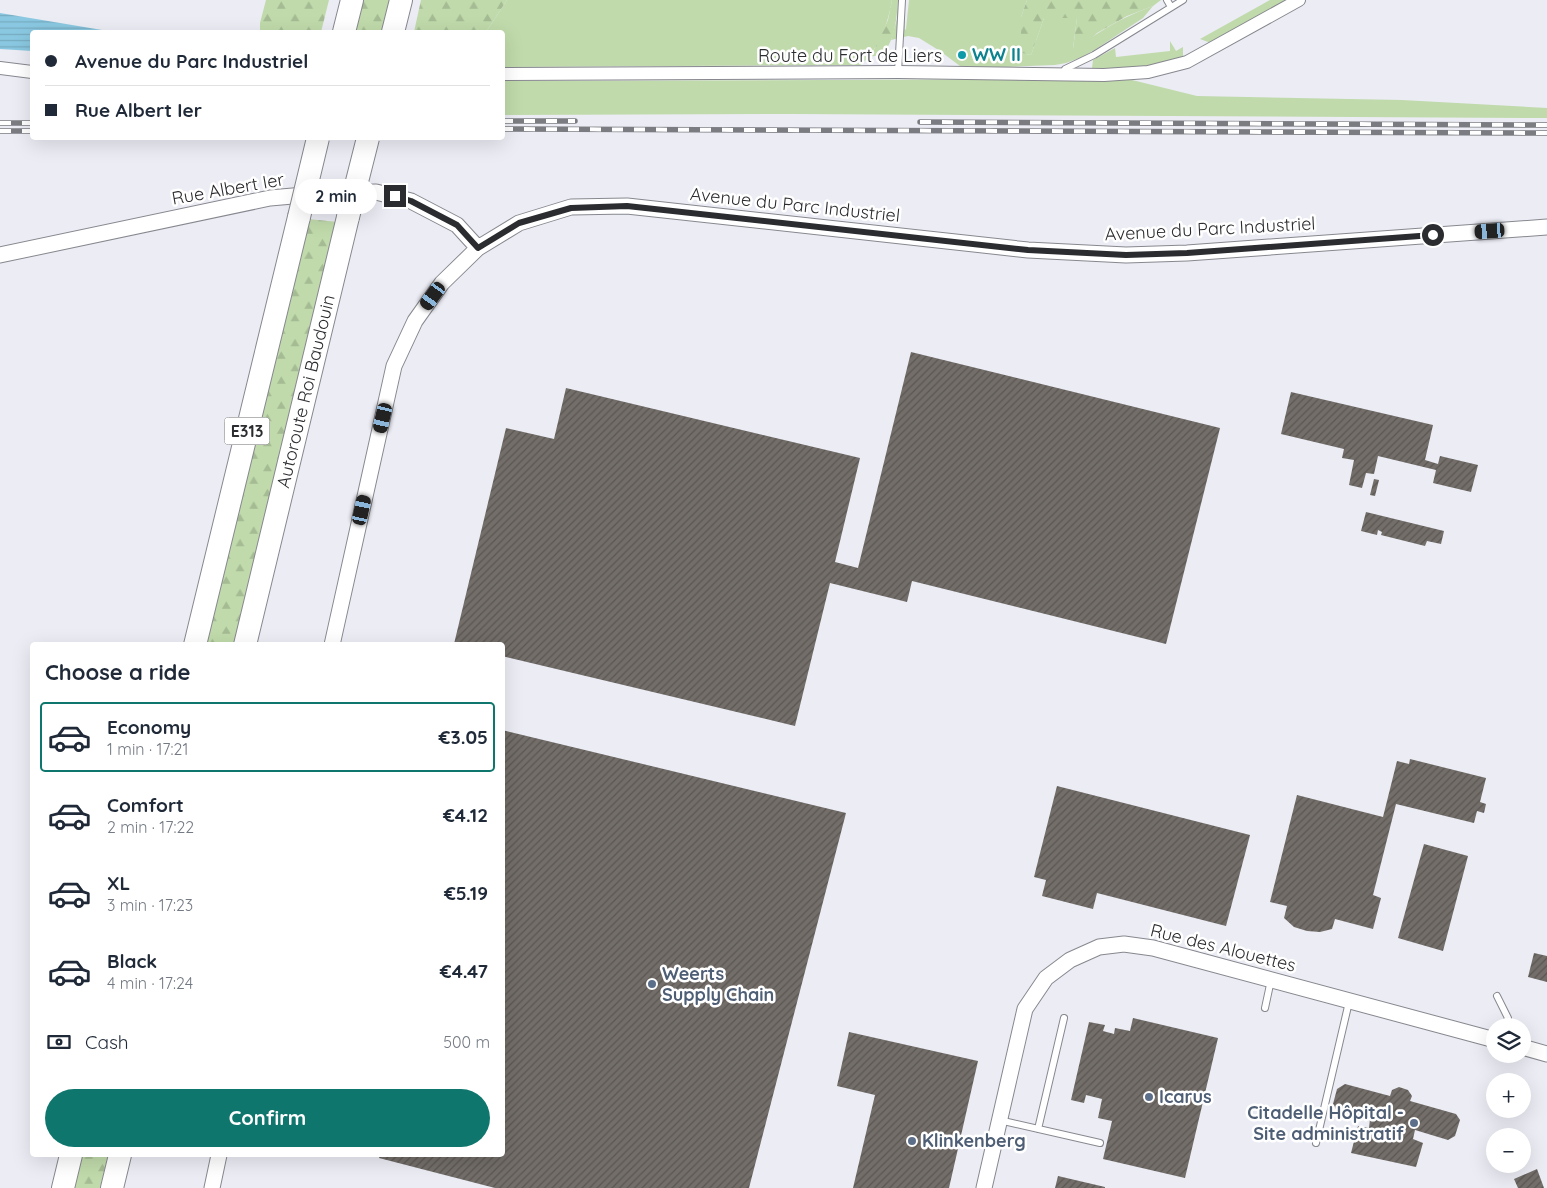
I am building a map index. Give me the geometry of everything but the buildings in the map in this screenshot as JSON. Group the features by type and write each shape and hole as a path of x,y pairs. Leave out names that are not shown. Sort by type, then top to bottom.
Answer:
{"highway":[{"path":"344,30 352,0"},
{"path":"394,30 401,0"},
{"name":"E313","path":"196,642 318,140"},
{"name":"Autoroute Roi Baudouin","path":"246,642 367,140"},
{"path":"63,1188 71,1157"},
{"path":"112,1188 120,1157"}],"street":[{"name":"Route du Fort de Liers","path":"505,74 898,72 1104,75 1148,72 1186,62 1299,0"},
{"path":"0,68 30,72"},
{"name":"Rue Albert Ier","path":"0,255 270,198 327,193 376,192 411,201 457,225 478,248"},
{"name":"Avenue du Parc Industriel","path":"333,642 394,366 415,321 442,283 478,248 519,223 571,208 627,206 1028,250 1126,255 1197,252 1547,227"},
{"name":"Rue des Alouettes","path":"984,1188 1025,1009 1046,978 1070,960 1099,947 1124,944 1153,948 1486,1038"},
{"path":"1531,1050 1547,1054"},
{"path":"212,1188 219,1157"}],"lane":[{"path":"898,72 902,0"},
{"path":"1167,0 1171,7"},
{"path":"1064,74 1065,69 1094,55 1183,0"},
{"path":"1264,1008 1271,979"},
{"path":"1497,996 1508,1018"},
{"path":"1316,1143 1349,1000"},
{"path":"1038,1129 1064,1018"},
{"path":"1000,1120 1100,1143"}],"green space":[{"path":"266,0 329,0 322,30 260,30"},
{"path":"362,0 393,0 386,30 355,30"},
{"path":"421,0 507,0 487,30 414,30"},
{"path":"507,0 892,0 882,35 873,51 861,65 505,67 505,30 487,30"},
{"path":"892,0 898,0 893,35 885,51 879,55 871,56 888,20"},
{"path":"898,0 905,0 905,30 909,0 1027,0 1021,17 1021,53 1031,55 1044,18 1077,18 1073,48 1085,43 1096,34 1132,14 1153,6 1143,18 1096,49 1066,63 979,68 960,66 919,38 908,36 891,40 897,19"},
{"path":"1027,0 1161,0 1153,6 1127,16 1097,33 1086,44 1073,49 1077,18 1044,18 1031,55 1021,53 1021,17"},
{"path":"1270,0 1288,0 1211,43 1200,39"},
{"path":"1170,41 1176,51 1183,47 1183,56 1173,61 1151,66 1092,68 1093,60 1115,48 1116,57 1170,51"},
{"path":"1128,79 1197,96 1402,100 1547,108 1547,118 795,114 505,115 505,81"},
{"path":"308,219 338,222 235,642 206,642"},
{"path":"81,1157 108,1157 100,1188 73,1188"}],"water":[{"path":"0,13 102,30 30,30 30,51 0,49"}],"railway":[{"path":"505,121 575,121"},
{"path":"920,122 1547,125"},
{"path":"0,123 30,123"},
{"path":"505,129 1547,133"},
{"path":"0,131 30,131"}],"place":[{"name":"WW II","path":"962,55"},
{"name":"Weerts Supply Chain","path":"652,984"},
{"name":"Icarus","path":"1149,1097"},
{"name":"Citadelle Hôpital - Site administratif","path":"1414,1123"},
{"name":"Klinkenberg","path":"912,1141"}],"route":[{"path":"395,196 411,201 457,225 478,248 519,223 571,208 627,206 1028,250 1126,255 1187,253 1433,235"}]}
